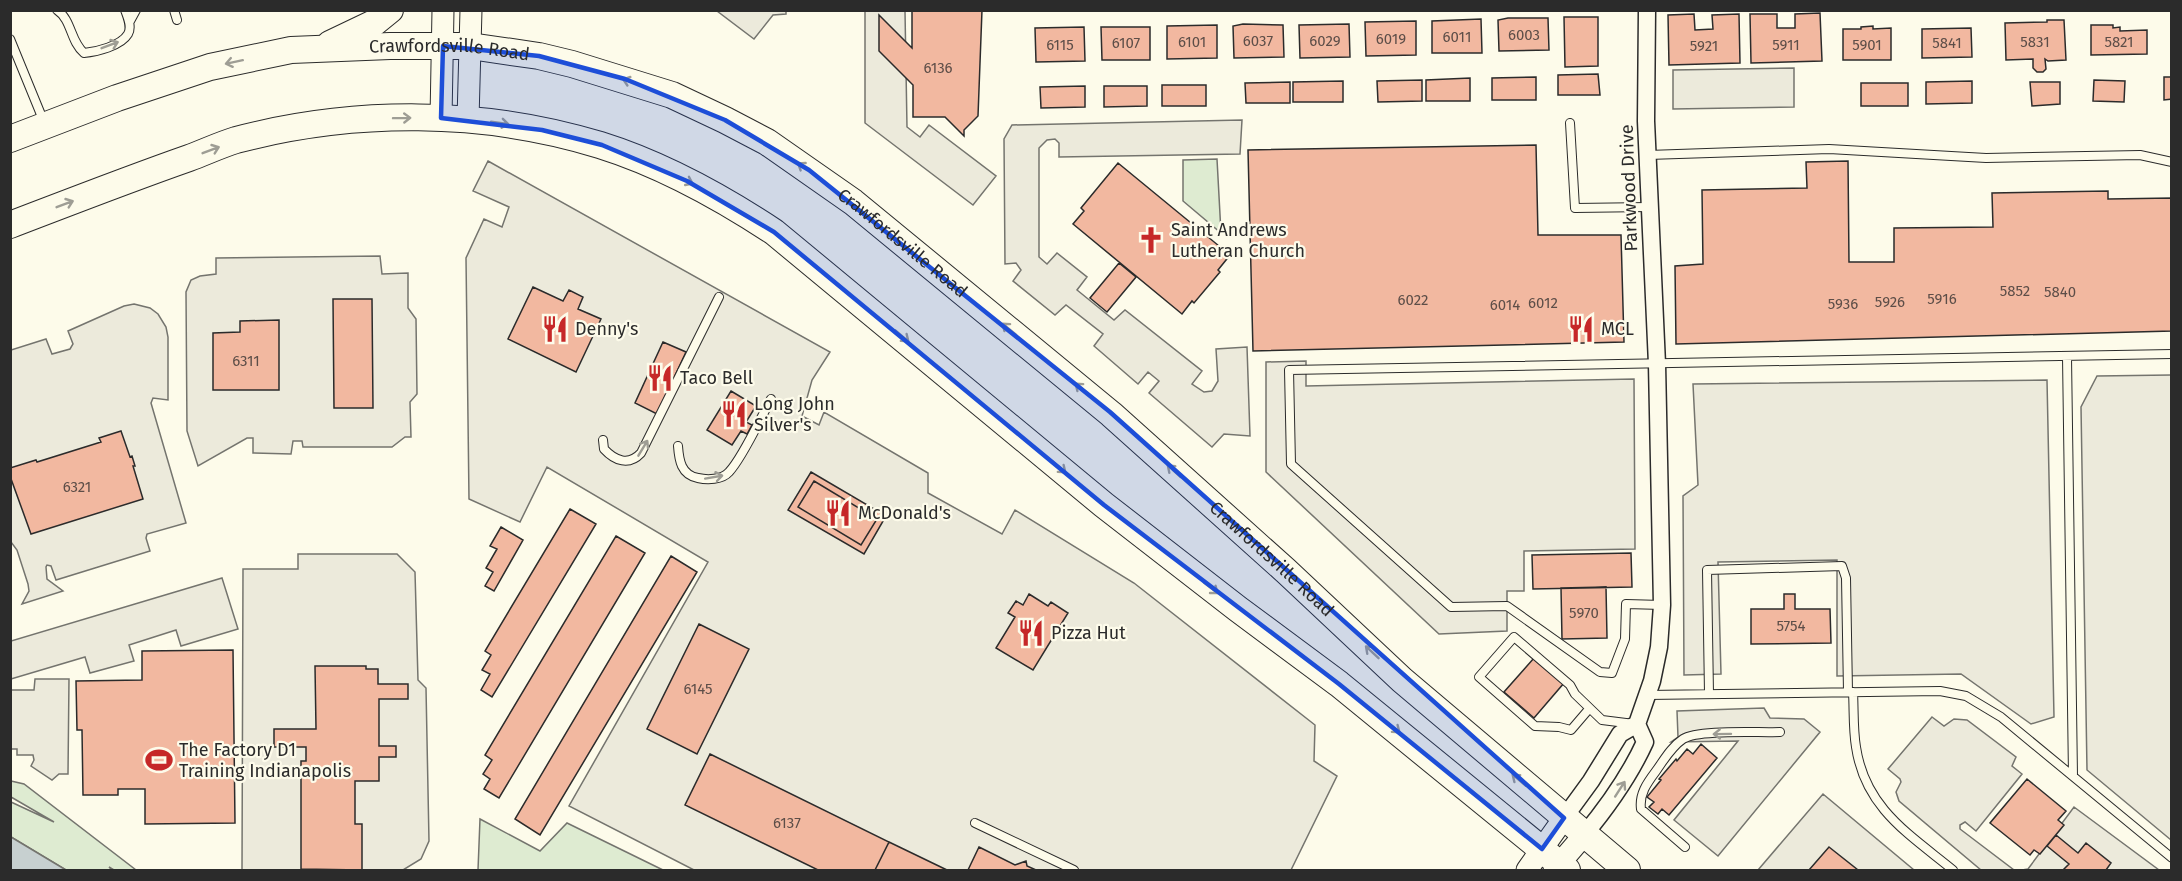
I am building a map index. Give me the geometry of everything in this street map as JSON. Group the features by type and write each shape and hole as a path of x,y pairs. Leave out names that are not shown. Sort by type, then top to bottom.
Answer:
{"main road":[{"path":"318,49 358,32 390,10"},
{"name":"Crawfordsville Road","path":"10,139 137,91 210,67 291,50 470,46 539,56 572,64 672,95 766,142 853,202 1111,414 1286,571 1402,680 1627,870"},
{"path":"10,225 234,141 274,131 333,122 364,119 468,119 542,129 602,145 687,181 746,213 774,232 1104,505 1339,684 1556,864"}],"street":[{"path":"441,118 443,10"},
{"path":"468,119 471,10"},
{"name":"Parkwood Drive","path":"1637,724 1659,647 1662,605 1657,364 1649,207 1647,10"},
{"path":"1527,870 1556,864 1610,804 1645,742 1637,724 1620,734 1591,781 1564,818 1556,864"}],"lane":[{"path":"125,10 130,21"},
{"path":"62,11 76,47 84,52 94,52 122,41 129,33 130,21 136,10"},
{"path":"174,10 177,20"},
{"path":"10,39 45,126"},
{"path":"1570,123 1575,208 1649,207"},
{"path":"1648,155 1829,148 1986,158 2140,155 2172,162"},
{"path":"603,440 604,449 614,458 622,461 629,462 641,453 719,297"},
{"path":"1662,605 1626,604 1625,639 1612,673 1600,672 1507,606 1451,607 1292,464 1289,370 2172,354"},
{"path":"2067,357 2073,776"},
{"path":"678,446 679,462 684,471 694,477 704,479 720,478 728,473 736,462 771,399"},
{"path":"1709,694 1707,570 1842,566 1846,578 1856,747 1863,777 1876,802 1897,824 1953,870"},
{"path":"1589,709 1571,730 1535,726 1479,677 1514,637 1570,685 1575,694 1602,720 1637,724"},
{"path":"1647,695 1940,691 1966,696 2001,717 2172,858"},
{"path":"1685,847 1641,809 1640,801 1646,783 1672,748 1684,738 1698,734 1780,732"},
{"path":"975,823 1074,870"}],"highlighted area":[{"path":"443,46 539,56 625,79 725,120 809,170 1110,412 1564,818 1542,849 1339,684 1104,505 774,232 687,181 602,145 542,130 441,118"}],"green space":[{"path":"1217,159 1221,233 1183,201 1183,160"},
{"path":"11,781 24,784 136,870 114,870 109,867 112,870 66,870 11,837 11,802 54,822 11,797"},
{"path":"480,819 540,851 567,823 663,870 478,870"}],"shaded area":[{"path":"717,11 786,11 786,14 773,15 754,39"},
{"path":"865,11 905,11 907,127 920,137 929,125 996,176 973,205 865,123"},
{"path":"1794,68 1794,107 1673,109 1673,70"},
{"path":"1242,120 1240,154 1059,157 1059,143 1055,139 1047,140 1039,148 1039,257 1047,264 1057,253 1087,277 1077,290 1114,320 1125,310 1202,371 1192,384 1204,392 1212,391 1218,381 1216,349 1247,347 1250,436 1224,434 1212,447 1149,393 1159,381 1148,372 1138,384 1094,346 1103,334 1066,305 1055,315 1013,281 1021,270 1016,263 1005,264 1004,139 1012,125"},
{"path":"488,161 830,352 812,380 802,416 819,425 824,412 928,473 928,493 1002,534 1015,510 1134,583 1315,725 1314,761 1337,776 1291,870 694,870 569,806 708,562 547,467 520,522 469,499 466,258 484,219 502,227 509,207 473,191"},
{"path":"380,256 382,274 408,273 408,308 416,319 417,394 410,402 411,437 405,437 392,447 303,447 302,441 293,441 291,454 253,453 253,438 247,438 198,466 187,431 186,292 191,280 216,274 216,258"},
{"path":"134,304 150,308 158,314 166,327 168,400 153,398 151,403 186,523 147,534 150,551 56,580 51,566 47,565 47,579 63,591 22,604 29,591 28,584 17,550 11,542 11,350 46,339 52,354 70,349 73,344 68,331 124,306"},
{"path":"1306,361 1306,386 1634,379 1635,549 1524,551 1524,591 1507,591 1507,631 1439,634 1266,472 1266,362"},
{"path":"2172,375 2171,840 2087,770 2081,407 2097,376"},
{"path":"2047,380 2054,717 2031,724 1961,674 1837,676 1837,560 1718,562 1721,674 1684,675 1683,496 1698,485 1693,384"},
{"path":"298,554 397,554 415,572 418,680 426,688 429,841 421,859 403,870 242,870 243,569 298,569"},
{"path":"222,578 238,629 181,646 176,630 129,645 134,661 90,673 85,657 11,679 11,641"},
{"path":"35,679 69,679 68,774 59,774 52,780 31,766 34,760 33,755 17,755 17,749 11,749 11,690 34,690"},
{"path":"1764,708 1770,718 1804,719 1820,732 1718,856 1674,820 1738,741 1671,742 1678,737 1677,711"},
{"path":"1932,717 1944,726 1954,719 1967,720 2016,757 2012,766 2022,774 1976,831 1965,822 1960,825 1960,829 2014,870 1981,870 1899,801 1896,792 1901,782 1900,779 1888,769"},
{"path":"1823,794 1914,870 1758,870"},
{"path":"2074,807 2159,870 2022,870 2028,869"},
{"path":"11,837 66,870 11,870"}],"building":[{"path":"912,10 982,10 978,116 964,130 964,136 945,117 913,117 913,85 879,51 879,15 912,48"},
{"path":"1820,13 1822,61 1751,63 1750,14 1777,14 1777,28 1795,28 1795,14"},
{"path":"1694,14 1695,30 1713,29 1712,15 1739,14 1740,63 1669,65 1668,15"},
{"path":"1564,17 1598,17 1598,66 1565,67"},
{"path":"1548,18 1549,50 1499,51 1498,20"},
{"path":"1481,19 1482,53 1432,53 1432,21"},
{"path":"2047,20 2064,20 2066,60 2048,61 2045,59 2046,69 2043,72 2037,72 2033,68 2033,59 2006,60 2005,23 2047,22"},
{"path":"1416,21 1416,55 1366,56 1365,22"},
{"path":"1349,24 1350,57 1300,58 1299,25"},
{"path":"1217,25 1217,58 1167,59 1167,26"},
{"path":"1283,25 1284,57 1234,58 1233,26"},
{"path":"2091,25 2113,25 2113,28 2120,27 2120,31 2147,30 2147,54 2091,55"},
{"path":"1873,26 1873,29 1891,28 1891,60 1843,60 1843,29"},
{"path":"1084,27 1085,61 1036,62 1035,28"},
{"path":"1101,27 1150,27 1150,60 1102,60"},
{"path":"1971,28 1972,57 1922,58 1922,29"},
{"path":"1598,74 1600,95 1558,95 1558,75"},
{"path":"1536,77 1536,100 1492,100 1492,78"},
{"path":"2164,77 2172,77 2172,99 2164,100"},
{"path":"1470,78 1470,101 1426,101 1426,80"},
{"path":"1422,80 1422,101 1378,102 1377,81"},
{"path":"2094,80 2125,81 2124,102 2093,101"},
{"path":"1343,81 1343,102 1293,102 1293,82"},
{"path":"1972,81 1972,103 1926,104 1926,82"},
{"path":"1290,82 1290,103 1246,103 1245,83"},
{"path":"2030,82 2060,82 2060,104 2032,106"},
{"path":"1861,83 1908,83 1908,106 1861,106"},
{"path":"1162,85 1206,85 1206,106 1162,106"},
{"path":"1085,86 1085,107 1041,108 1040,87"},
{"path":"1104,86 1147,86 1147,106 1104,107"},
{"path":"1536,145 1538,235 1621,235 1624,342 1253,351 1248,150"},
{"path":"1848,161 1849,262 1894,262 1894,228 1993,227 1992,193 2108,191 2108,199 2172,198 2172,331 1676,344 1675,266 1703,264 1702,190 1807,188 1806,162"},
{"name":"Saint Andrews Lutheran Church","path":"1118,163 1230,255 1218,270 1220,272 1182,314 1073,224 1084,211 1081,208"},
{"path":"1119,263 1136,277 1107,312 1090,298"},
{"name":"Denny's","path":"533,287 563,301 569,290 583,297 578,309 601,319 576,372 508,339"},
{"path":"333,299 372,299 373,408 334,408"},
{"path":"279,320 279,390 213,390 213,333 240,332 240,321"},
{"name":"Taco Bell","path":"663,342 686,352 657,414 635,403"},
{"name":"Long John Silver's","path":"731,391 756,406 746,422 752,425 747,434 741,431 732,445 707,430"},
{"path":"121,431 130,457 132,456 143,499 31,534 10,476 10,468 101,442 99,438"},
{"path":"811,472 886,516 864,554 788,510","holes":["814,481 877,519 861,545 798,507"]},
{"name":"McDonald's","path":"814,481 877,519 861,545 798,507"},
{"path":"570,509 596,524 492,697 481,690 490,674 482,670 491,655 485,651"},
{"path":"501,527 523,540 494,591 485,586 493,572 486,568 497,549 490,546"},
{"path":"616,536 645,553 499,798 484,789 490,779 483,774 492,760 485,755"},
{"path":"1631,553 1632,587 1533,589 1532,555"},
{"path":"671,556 697,572 540,835 515,819"},
{"path":"1606,587 1607,638 1562,639 1561,588"},
{"name":"Pizza Hut","path":"1029,594 1048,606 1051,602 1068,613 1033,670 996,648 1015,617 1008,613 1016,601 1023,605"},
{"path":"1784,594 1795,594 1795,609 1830,609 1831,643 1751,644 1751,609 1784,609"},
{"path":"699,624 749,649 697,754 647,729"},
{"name":"The Factory D1 Training Indianapolis","path":"233,650 235,823 145,824 145,789 118,789 118,795 83,795 82,730 77,730 76,681 142,680 142,651"},
{"path":"1534,658 1564,683 1534,718 1504,692"},
{"path":"315,666 366,666 366,669 378,669 378,684 408,684 408,699 379,699 379,746 396,746 396,757 379,757 379,781 355,781 355,824 362,824 362,870 301,869 301,761 306,761 306,747 274,747 274,729 316,729"},
{"path":"1701,744 1717,758 1669,815 1662,809 1658,814 1649,807 1654,802 1647,797 1676,759 1677,761 1687,749 1693,754"},
{"path":"710,754 889,842 875,870 818,870 685,805"},
{"path":"2027,779 2066,811 2058,820 2064,825 2040,854 2034,850 2030,855 1990,823"},
{"path":"2056,835 2078,853 2086,843 2111,863 2106,870 2063,870 2069,864 2047,846"},
{"path":"889,842 947,870 875,870"},
{"path":"979,847 1015,865 1026,861 1027,866 1036,870 968,870"},
{"path":"1829,847 1858,870 1809,870"}],"place":[{"name":"Saint Andrews Lutheran Church","path":"1151,240"},
{"name":"Denny's","path":"555,329"},
{"name":"MCL","path":"1581,329"},
{"name":"Taco Bell","path":"660,378"},
{"name":"Long John Silver's","path":"734,414"},
{"name":"McDonald's","path":"838,513"},
{"name":"Pizza Hut","path":"1031,633"},
{"name":"The Factory D1 Training Indianapolis","path":"159,760"}]}
